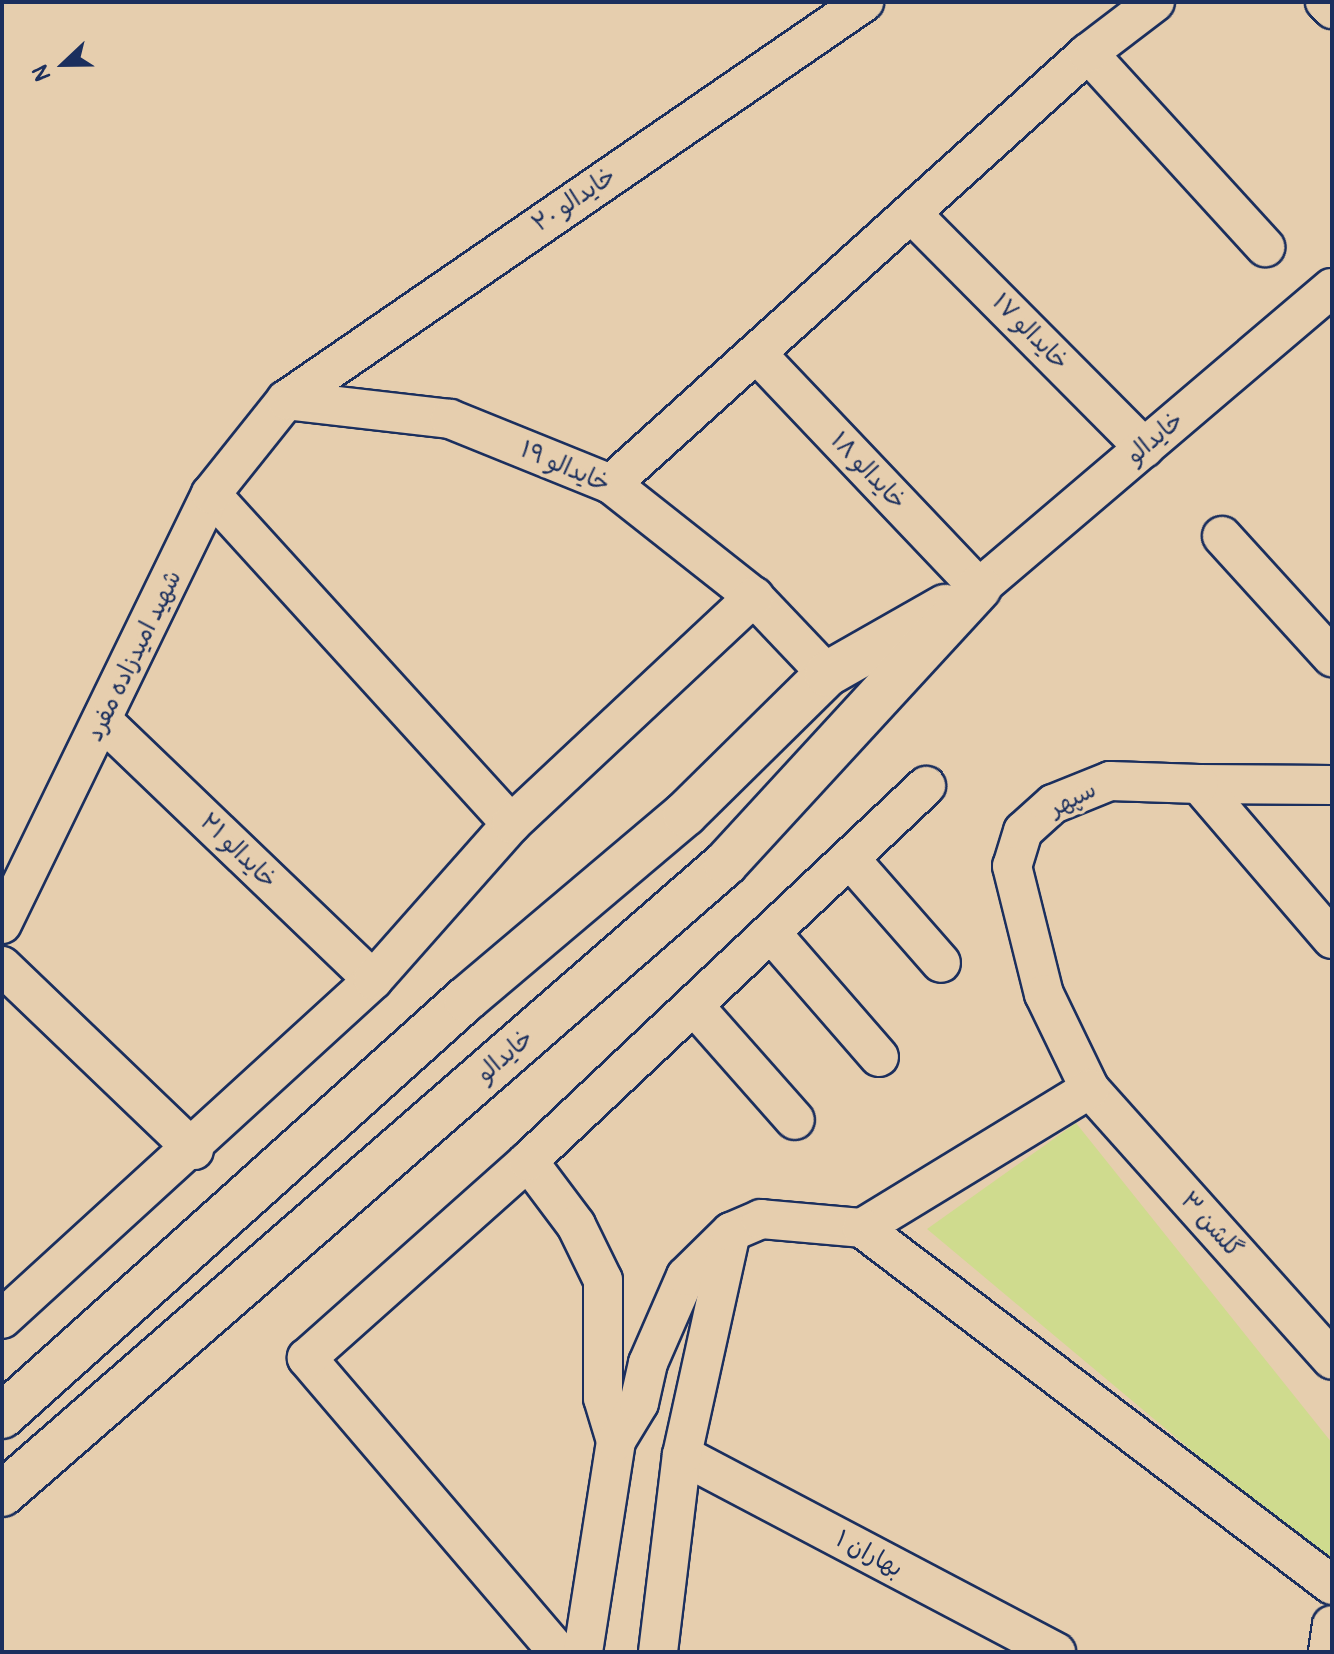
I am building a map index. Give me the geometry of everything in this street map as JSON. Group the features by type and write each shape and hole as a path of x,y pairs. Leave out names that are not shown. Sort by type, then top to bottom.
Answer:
{"street":[{"name":"خایدالو ۲۰","path":"286,400 864,2"},
{"path":"611,484 914,216 1088,53 1155,2"},
{"path":"1325,2 1332,9"},
{"path":"1088,53 1265,247"},
{"name":"خایدالو ۱۷","path":"914,216 1144,448"},
{"name":"خایدالو","path":"2,1494 726,863 979,588 1332,288"},
{"name":"خایدالو ۱۸","path":"757,354 979,588"},
{"name":"خایدالو ۱۹","path":"286,400 450,419 611,484 754,597 827,674"},
{"name":"شهید امیدزاده مفرد","path":"2,924 211,494 286,400"},
{"path":"211,494 511,824"},
{"path":"1222,536 1332,657"},
{"name":"خایدالو","path":"2,1416 466,999 685,814 827,674 979,588"},
{"path":"2,1319 194,1150 373,980 511,824 754,597"},
{"name":"خایدالو ۲۱","path":"103,721 373,980"},
{"name":"سپهر","path":"1090,1089 1044,994 1021,915 1012,866 1023,831 1053,804 1110,781 1332,785"},
{"path":"1199,784 1332,939"},
{"path":"558,1652 307,1358 528,1161 926,786"},
{"path":"850,859 941,963"},
{"path":"772,934 879,1057"},
{"path":"2,966 194,1150"},
{"path":"694,1006 795,1120"},
{"path":"862,1228 1090,1089"},
{"name":"گلشن ۳","path":"1090,1089 1332,1360"},
{"path":"528,1161 576,1225 603,1280 603,1398 616,1441"},
{"path":"583,1652 616,1441 639,1403 648,1363 686,1276 731,1232 761,1219 862,1228 1332,1585"},
{"path":"658,1652 682,1455 731,1232"},
{"name":"بهاران ۱","path":"682,1455 1056,1652"},
{"path":"1328,1652 1332,1625"}],"green space":[{"path":"1076,1123 1332,1443 1332,1568 927,1229"}]}
